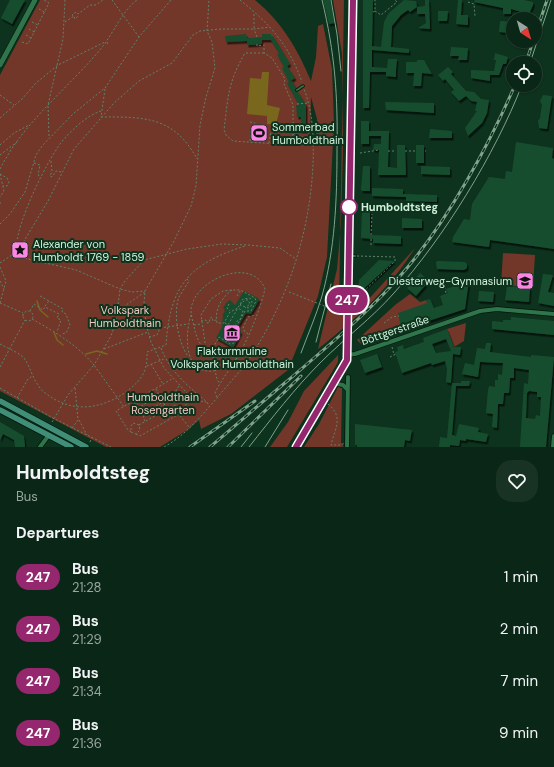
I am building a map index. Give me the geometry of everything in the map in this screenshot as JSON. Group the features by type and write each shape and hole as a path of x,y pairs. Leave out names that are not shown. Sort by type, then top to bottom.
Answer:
{"main road":[{"path":"0,401 52,429 88,445"},
{"path":"0,410 71,447"},
{"path":"32,427 36,420"},
{"path":"48,435 52,429"}],"street":[{"path":"0,65 35,0"},
{"path":"296,447 332,383 346,363 347,349 344,315 348,256 353,0"},
{"name":"Böttgerstraße","path":"347,355 355,354 480,311 497,309 554,314"},
{"path":"346,446 348,377"},
{"path":"332,383 343,385 347,389"},
{"path":"40,447 46,441 48,435"},
{"path":"553,447 554,436"}],"lane":[{"path":"297,90 303,86"},
{"path":"348,256 356,256"}],"path":[{"path":"22,42 28,44 46,13 49,4 44,0"},
{"path":"49,136 48,105 58,65 65,22 65,0"},
{"path":"65,22 74,16 72,15 76,12 78,14 90,5 96,5 103,0"},
{"path":"112,0 139,37"},
{"path":"0,169 17,141 29,125 106,42 123,15 137,0"},
{"path":"0,224 10,214 26,192 36,154 49,136 105,88 139,37 171,0"},
{"path":"117,314 126,304 145,291 191,206 196,186 202,111 215,68 212,42 207,31 209,0"},
{"path":"164,447 190,428 252,354 285,291 296,259 310,205 313,134 308,103 297,68 271,27 240,0"},
{"path":"375,0 374,11 381,15 397,2 395,0"},
{"path":"468,2 474,4 475,16"},
{"path":"39,9 46,13"},
{"path":"254,11 254,29 257,37"},
{"path":"32,22 38,25"},
{"path":"0,263 18,251 48,201 74,149 101,117 139,81 172,63 193,35 200,31 271,27"},
{"path":"29,29 35,32"},
{"path":"26,35 31,38"},
{"path":"106,42 108,46"},
{"path":"0,118 15,106 36,83 58,65 106,42"},
{"path":"257,44 257,46 264,45 264,53"},
{"path":"246,53 264,53 272,58 285,79 284,84 293,105 293,135 278,144 269,144 233,141 226,135 224,130 228,88 236,68 246,53"},
{"path":"101,117 105,88"},
{"path":"0,95 15,106"},
{"path":"298,104 308,103"},
{"path":"101,111 86,119 64,138 50,160 41,176 21,224 18,251 21,256 28,259 76,270 120,290 132,292 145,291"},
{"path":"101,117 131,117 157,121 178,134 192,149 197,159"},
{"path":"250,122 255,123"},
{"path":"0,144 14,133 29,125"},
{"path":"250,142 252,130"},
{"path":"269,144 271,132"},
{"path":"293,135 295,137 306,138"},
{"path":"0,155 17,141"},
{"path":"360,153 379,150"},
{"path":"388,151 396,151"},
{"path":"405,151 416,151"},
{"path":"50,160 53,162 50,176 52,177 56,171 62,173"},
{"path":"34,163 40,165 38,175 41,176"},
{"path":"0,197 4,191 0,174 7,178 9,182 7,186 3,186"},
{"path":"371,235 372,214"},
{"path":"371,239 371,245"},
{"path":"52,422 62,404 75,386 94,365 103,350 114,328 120,290 131,274 144,260 166,254 222,244 280,248 296,259"},
{"path":"0,344 23,357 32,376 43,392 62,404 78,407 91,406 118,397 136,384 147,366 147,352 166,345 167,326 176,296 186,278 207,262 248,245"},
{"path":"354,298 357,298 395,261 395,257 356,256"},
{"path":"0,267 6,282 5,290 0,303 23,313 30,311 34,304 43,310 49,300"},
{"path":"189,356 189,323 194,302 205,286 222,276 237,273 254,276 263,284 264,293 249,334 236,360 215,393 217,397"},
{"path":"186,278 189,281 179,298 177,308 178,325 182,342 189,356 202,369 216,370 236,360"},
{"path":"0,281 5,290"},
{"path":"444,283 446,293"},
{"path":"216,320 219,305 226,294 232,290"},
{"path":"201,321 206,320 207,323 210,322 209,319 212,317 213,321 216,320 217,323 224,323 233,328 245,311 251,311 256,302 255,298 240,290 232,290 217,294 207,302 201,321 206,348"},
{"path":"237,296 240,290"},
{"path":"145,291 145,317 149,338 160,360 172,379 183,388 189,399 207,403"},
{"path":"285,291 344,315"},
{"path":"40,296 62,307 62,312 68,317 70,325 66,333 64,332 62,335"},
{"path":"226,334 224,333 240,305 245,300 248,300 250,304 246,308 240,305"},
{"path":"229,304 227,308 230,312"},
{"path":"45,307 59,314 57,318 61,320 60,326 56,332"},
{"path":"224,323 230,312 238,308"},
{"path":"220,384 217,381 212,350 219,338 230,344 234,343 238,335 235,329 243,311 238,308"},
{"path":"30,311 32,314 32,319"},
{"path":"0,367 25,320 23,313"},
{"path":"249,334 242,328 248,317 253,314 256,316"},
{"path":"192,315 198,341 204,349 206,348 212,350"},
{"path":"384,323 392,317 399,316"},
{"path":"25,320 28,321 32,319 62,335 82,351 124,407"},
{"path":"149,338 157,335 160,328 193,322"},
{"path":"194,325 201,324"},
{"path":"103,350 148,332"},
{"path":"390,357 395,355 392,347"},
{"path":"161,348 165,359 179,379 187,384 207,403 209,407"},
{"path":"147,366 165,359"},
{"path":"151,364 163,384"},
{"path":"17,398 28,379 32,376"},
{"path":"172,379 116,411 128,430 140,436 179,414 186,407 189,399"},
{"path":"183,388 187,384"},
{"path":"75,386 78,420 87,435"},
{"path":"180,386 174,395 174,405 190,428"},
{"path":"0,388 53,418 111,447"},
{"path":"156,388 167,409"},
{"path":"134,401 136,405 158,393"},
{"path":"160,395 138,408 137,413 142,414 163,402"},
{"path":"145,422 143,417 164,404"},
{"path":"328,404 336,411 338,417 331,446 346,446"},
{"path":"131,432 131,426 133,423 139,425 174,405"},
{"path":"72,428 78,420"},
{"path":"136,434 140,430 139,425"},
{"path":"88,445 92,437"}],"green space":[{"name":"Volkspark Humboldthain","path":"40,0 255,0 265,9 288,37 301,58 311,81 316,57 318,26 323,24 332,69 334,123 327,257 318,296 288,370 231,414 201,429 199,420 189,429 160,447 106,447 0,391 0,75","holes":["311,97 317,119 316,137 310,143"]},
{"path":"333,0 344,0 342,97 342,54"},
{"path":"342,97 343,153 340,232"},
{"path":"340,232 339,310 358,308 367,301 415,248 395,276 371,303 318,349 337,269"},
{"path":"503,253 535,255 533,287 501,285"},
{"path":"410,294 420,302 426,300 433,319 361,344 357,340 395,305"},
{"path":"466,323 464,341 454,347 447,329"},
{"path":"338,355 338,362 287,447 270,447 288,422 304,391"},
{"path":"338,387 342,388 341,443 345,443 341,446 345,447 304,447 319,424"}],"shaded area":[{"path":"262,72 269,72 267,105 280,108 276,125 267,124 267,116 247,114 250,78 261,79"}],"building":[{"path":"10,0 25,0 12,24 1,18"},
{"path":"323,0 330,0 335,23 329,24"},
{"path":"363,0 373,0 372,46 381,47 384,22 389,13 404,0 416,1 417,7 410,12 408,10 401,15 392,26 391,47 409,49 409,53 372,50 372,67 387,68 388,59 397,59 396,77 386,76 386,72 370,72 369,108 363,108"},
{"path":"425,0 429,0 430,29 418,28 426,23 425,14 417,14 417,7 425,6"},
{"path":"458,0 462,0 461,15 468,15 468,25 456,24"},
{"path":"475,0 524,0 533,2 533,5 530,12 522,12 511,9 511,12 506,12 506,14 503,14 503,8 474,2"},
{"path":"438,11 448,11 447,21 438,21"},
{"path":"500,21 506,22 506,33 499,32"},
{"path":"246,34 247,38 262,37 262,34 271,34 290,64 287,66 295,78 289,82 282,68 284,67 277,54 279,53 271,40 262,40 262,44 247,45 247,41 226,42 225,36"},
{"path":"451,47 468,48 467,60 458,60 459,56 450,56"},
{"path":"495,53 506,56 506,64 503,64 499,75 490,75 490,81 471,78 471,70 494,71 496,60 494,60"},
{"path":"417,60 424,60 432,74 422,73 421,86 413,86 414,73 406,73 406,62 417,62"},
{"path":"448,67 453,72 451,74 466,91 474,92 481,99 489,100 487,113 482,123 468,136 465,128 477,111 475,111 477,102 471,101 466,96 459,101 451,92 454,90 445,79 443,81 438,75"},
{"path":"292,81 296,88 295,91 298,92 306,105 306,131 300,131 301,117 297,117 296,105 299,105 287,83"},
{"path":"543,95 552,96 547,129 539,128 538,121 540,118 542,105 540,101"},
{"path":"385,102 434,103 434,113 386,110"},
{"path":"361,121 369,121 369,131 389,131 388,167 397,168 397,145 405,145 406,175 378,175 379,150 373,150 374,144 381,144 381,136 369,136 369,144 361,144"},
{"path":"430,129 452,131 452,138 429,138"},
{"path":"516,142 553,148 554,249 490,240 489,247 452,242 453,237 464,219 470,220 472,204 489,177 505,179 506,171 512,172"},
{"path":"416,145 424,145 424,163 416,163"},
{"path":"363,166 370,166 370,191 362,191 361,189"},
{"path":"421,166 450,167 450,175 421,174"},
{"path":"372,188 403,189 403,194 437,195 437,202 406,201 406,197 372,196"},
{"path":"362,209 370,209 370,235 401,236 401,244 373,243 373,239 361,238"},
{"path":"402,218 422,219 422,228 402,228"},
{"path":"379,260 394,261 358,294 359,280"},
{"path":"437,261 465,262 467,264 467,268 464,270 437,269"},
{"path":"420,273 429,281 416,296 407,288"},
{"path":"543,274 553,275 548,292 554,293 554,306 538,303"},
{"path":"469,281 465,309 404,329 403,327 401,328 398,313 427,303 426,300 430,299 434,308 443,305 440,296 448,293 446,289"},
{"path":"507,286 530,288 529,302 505,300"},
{"path":"244,291 258,298 259,300 251,314 246,313 237,328 241,332 234,346 232,347 216,338 222,327 223,314 226,309 223,308 230,300 235,305"},
{"path":"479,291 494,292 493,302 478,301"},
{"path":"511,317 554,321 554,335 492,329 492,321 503,322 503,320 511,320"},
{"path":"447,329 454,347 461,347 460,355 453,354 451,383 446,382 447,369 445,361 432,365 431,363 402,373 395,352 398,351 397,347 403,345 404,349 424,342 423,338","holes":["446,339 451,351 436,353 432,344"]},
{"path":"486,343 491,343 490,352 531,357 531,355 554,357 546,447 520,447 524,383 528,384 529,370 514,368 514,378 510,378 509,393 504,393 503,404 498,404 497,428 492,427 493,414 486,413 488,390 489,386 495,387 495,380 498,380 498,374 502,375 503,363 480,362 478,377 462,374 465,363 474,365 477,348 485,349","holes":["529,391 537,392 537,397 541,397 540,416 536,415 535,419 526,418 527,393"]},
{"path":"377,354 382,367 365,373 360,360"},
{"path":"461,381 470,381 469,386 456,386 452,435 456,436 459,424 479,428 478,432 488,434 486,442 466,439 466,441 460,440 459,446 450,445 450,447 439,447 440,437 447,438 452,383 461,383"},
{"path":"0,422 24,436 25,447 15,447 14,440 3,434 0,440"},
{"path":"355,424 412,430 410,441 405,440 404,447 357,447 357,445 355,445"}],"waterway":[{"path":"37,301 40,310 48,317"},
{"path":"54,332 57,340 63,345"},
{"path":"86,354 97,351 107,354"}],"tram line":[{"path":"301,353 322,296 330,260 336,206 337,131 335,75 330,38 322,0"},
{"path":"331,0 341,71"},
{"path":"532,56 551,0"},
{"path":"249,447 302,382 330,353 386,302 413,271 449,221 483,167 498,139 519,92"},
{"path":"316,342 331,284"},
{"path":"265,447 288,410"},
{"path":"241,447 252,433"}],"railway":[{"path":"542,15 547,0"},
{"path":"528,56 531,48"},
{"path":"210,447 349,327 407,268 423,248 453,204 493,132 512,92"},
{"path":"228,447 301,376"},
{"path":"190,447 255,401"}],"bus line":[{"name":"247","path":"296,447 332,383 347,360 353,0"}],"place":[{"name":"Sommerbad Humboldthain","path":"259,133"},
{"name":"Humboldtsteg","path":"349,207"},
{"name":"Alexander von Humboldt 1769 - 1859","path":"20,250"},
{"name":"Diesterweg-Gymnasium","path":"525,281"},
{"name":"Flakturmruine Volkspark Humboldthain","path":"232,333"}],"park label":[{"name":"Humboldthain Rosengarten","path":"163,403"}]}
